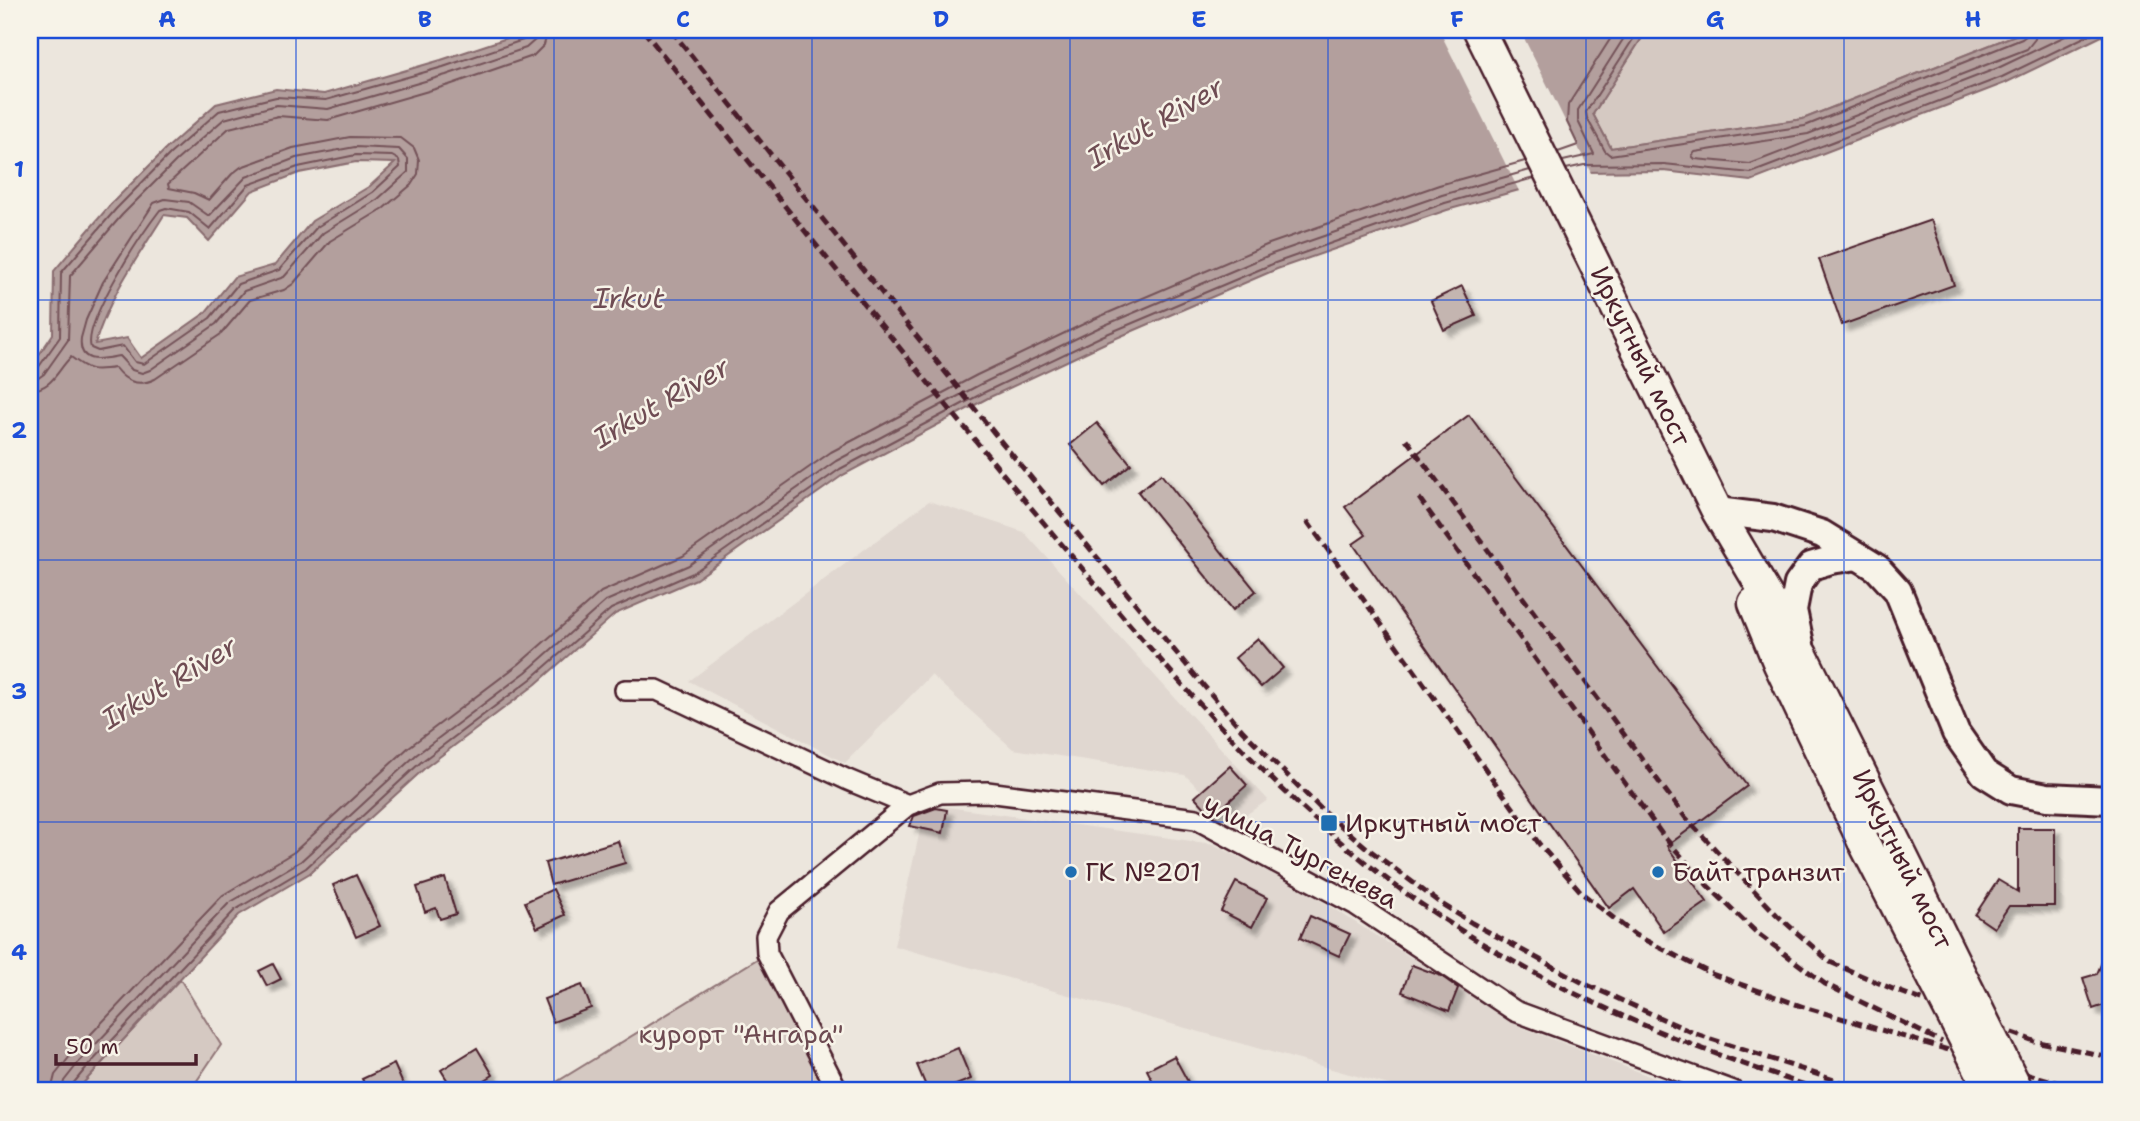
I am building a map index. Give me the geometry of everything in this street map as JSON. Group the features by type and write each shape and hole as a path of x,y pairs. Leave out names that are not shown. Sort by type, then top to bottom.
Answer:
{"main road":[{"name":"Иркутный мост","path":"1479,30 1717,512 1779,664 1863,841 1991,1091"},
{"name":"Иркутный мост","path":"1717,512 1802,655 2018,1091"},
{"path":"1717,512 1773,518 1822,534 1877,568 1898,590 1956,733 1984,773 2011,790 2047,797 2110,800"},
{"path":"1802,655 1793,610 1798,584 1811,566 1858,556"}],"street":[{"path":"625,690 657,690 848,780 908,805"},
{"name":"улица Тургенева","path":"838,1091 767,953 766,936 779,911 908,805 940,793 987,792 1196,819 1356,905 1515,1011 1733,1091"}],"shaded area":[{"path":"929,501 1024,532 1268,800 1234,823 1185,775 1013,749 931,675 845,763 689,681"},
{"path":"926,804 1213,844 1304,890 1521,1027 1688,1091 1410,1091 894,946"}],"green space":[{"path":"1647,30 2028,30 1803,119 1611,148 1593,114"},
{"name":"курорт \"Ангара\"","path":"767,953 830,1091 542,1091"},
{"path":"180,979 221,1045 190,1091 76,1091"}],"water":[{"name":"Irkut","path":"531,30 1647,30 1593,114 1611,148 1803,119 2028,30 2110,30 2005,83 1751,181 1664,171 1584,172 1447,210 1277,269 1105,343 988,398 843,475 696,579 615,614 536,684 426,767 310,873 239,915 76,1091 30,1091 30,368 53,334 54,271 110,205 216,104 276,89 324,94","holes":["356,162 395,163 370,186 312,221 275,265 234,277 205,313 141,358 127,338 95,344 116,293 164,215 187,218 209,241 252,191 299,173"]}],"pier":[{"path":"1439,30 1520,30 1592,175 1520,193"}],"building":[{"path":"1931,220 1954,285 1842,325 1819,259"},
{"path":"1462,286 1476,316 1444,330 1431,301"},
{"path":"1469,415 1747,786 1667,846 1707,902 1664,932 1634,889 1609,908 1353,544 1366,535 1345,507"},
{"path":"1097,423 1131,464 1104,486 1070,445"},
{"path":"1161,474 1228,560 1230,559 1256,591 1233,610 1138,492"},
{"path":"1258,638 1283,668 1261,687 1235,658"},
{"path":"1230,766 1247,785 1214,815 1195,797"},
{"path":"936,808 947,810 943,833 910,826 914,816"},
{"path":"2018,828 2055,828 2055,906 2009,906 1994,928 1975,915 1998,880 2018,892"},
{"path":"618,841 625,863 551,885 545,863"},
{"path":"356,875 380,926 356,937 333,885"},
{"path":"445,878 456,914 440,919 436,908 425,912 417,887"},
{"path":"1236,882 1267,898 1252,927 1221,911"},
{"path":"553,889 565,915 537,928 525,902"},
{"path":"1310,916 1350,934 1339,956 1300,938"},
{"path":"2110,943 2110,1003 2093,1009 2083,978 2097,974"},
{"path":"273,964 281,979 267,986 259,971"},
{"path":"1412,965 1441,976 1458,988 1449,1011 1402,992"},
{"path":"582,985 591,1008 553,1022 544,999"},
{"path":"477,1048 493,1075 467,1091 454,1091 441,1070"},
{"path":"958,1048 971,1079 941,1091 928,1091 917,1065"},
{"path":"1174,1056 1193,1091 1158,1091 1147,1070"},
{"path":"394,1064 406,1091 368,1091 362,1079"}],"railway":[{"path":"643,30 902,351 1098,588 1219,725 1306,811 1400,889 1499,953 1551,981 1658,1031 1768,1073 1824,1091"},
{"path":"671,30 999,439 1204,686 1242,730 1320,808 1367,848 1440,903 1583,983 1696,1034 1867,1091"},
{"path":"1406,439 1685,817 1777,915 1830,962 1895,990 2034,1041 2110,1057"},
{"path":"1419,498 1664,837 1708,886 1757,933 1825,984 1942,1042"},
{"path":"1307,521 1540,845 1583,894 1635,935 1712,974 1804,1007 2059,1083 2096,1091"}],"place":[{"name":"Иркутный мост","path":"1329,823"},
{"name":"ГК №201","path":"1071,872"},
{"name":"Байт транзит","path":"1658,872"}],"water label":[{"name":"Irkut River","path":"1155,122"},
{"name":"Irkut River","path":"661,402"},
{"name":"Irkut River","path":"169,682"}]}
